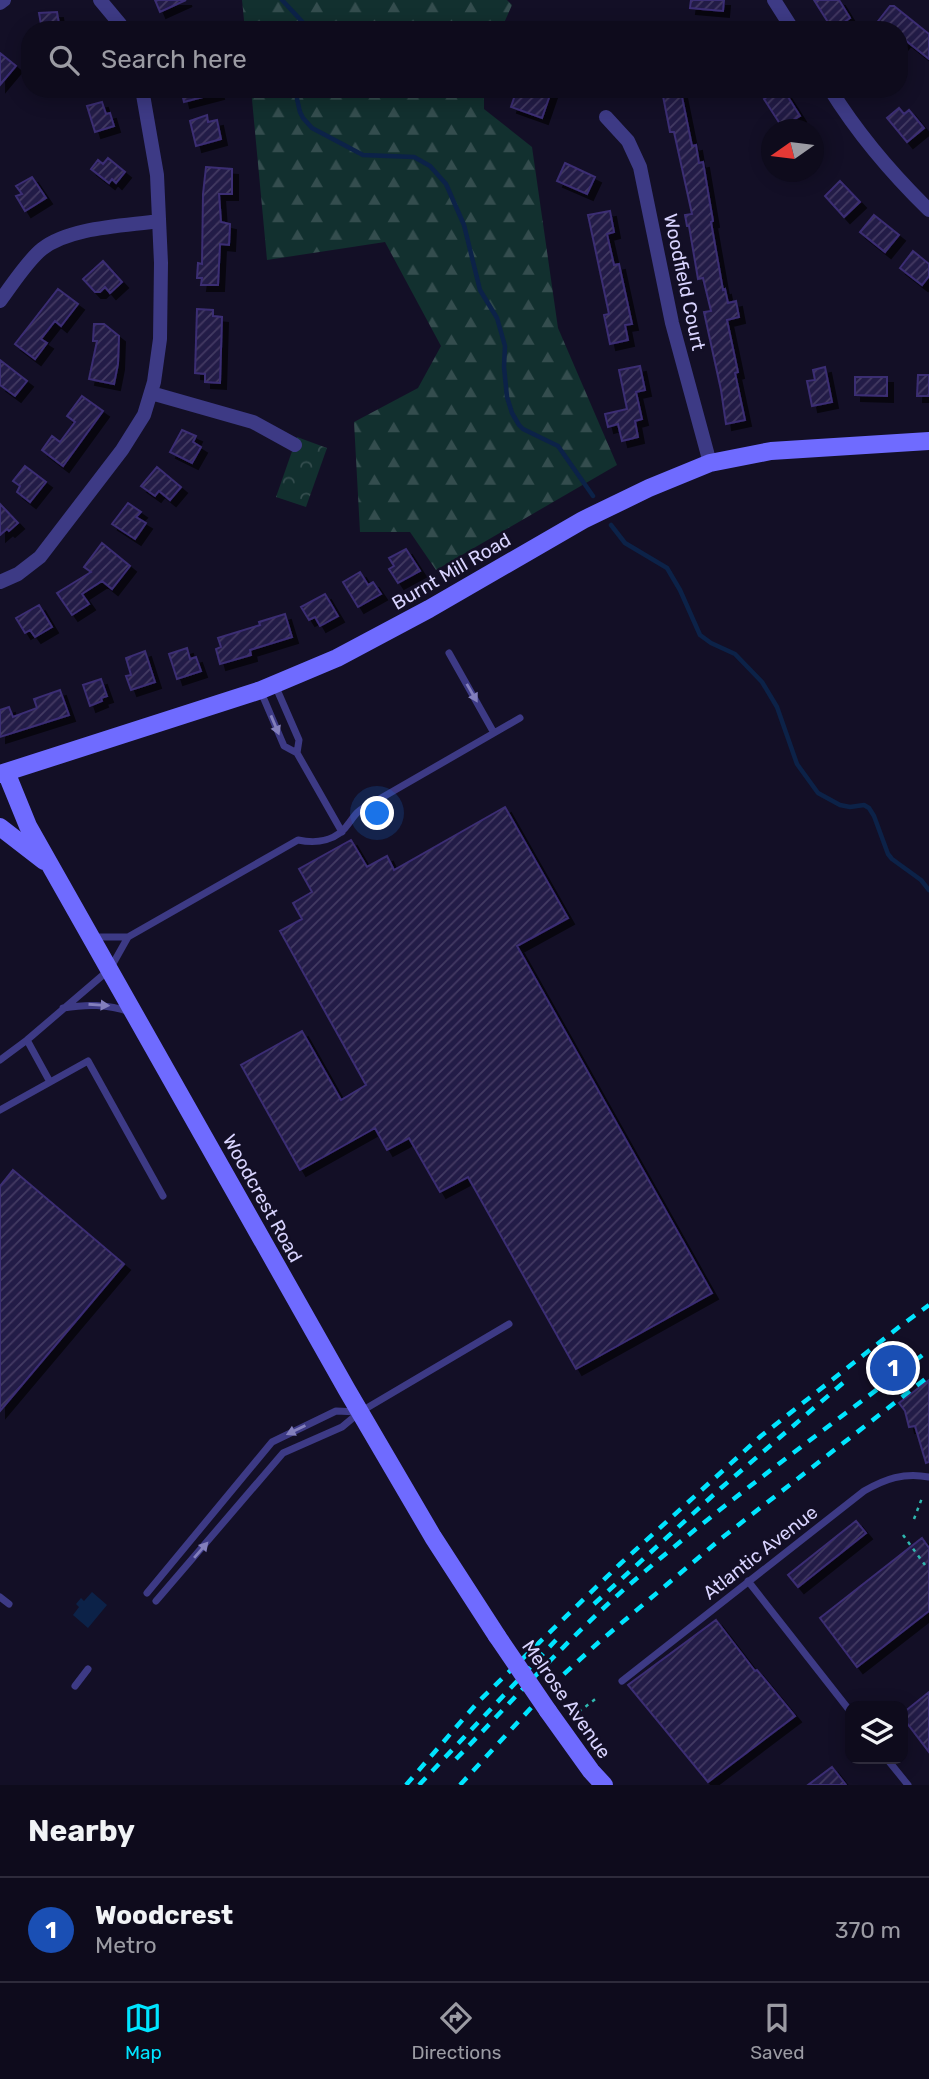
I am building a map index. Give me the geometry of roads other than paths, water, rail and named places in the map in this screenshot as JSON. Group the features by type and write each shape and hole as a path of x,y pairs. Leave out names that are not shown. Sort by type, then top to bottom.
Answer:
{"street":[{"path":"100,0 118,21"},
{"path":"774,0 787,21"},
{"path":"0,582 18,574 40,557 122,450 144,415 151,393 160,339 161,263 157,175 144,98"},
{"path":"836,98 853,126 904,186 929,209"},
{"name":"Woodfield Court","path":"606,117 628,141 640,167 672,323 710,463"},
{"path":"0,301 41,250 59,240 89,231 159,221"},
{"path":"151,393 253,422 295,445"},
{"name":"Burnt Mill Road","path":"3,773 268,688 337,658 583,520 649,488 710,463 771,451 929,440"},
{"name":"Woodcrest Road","path":"3,773 28,826 360,1412 433,1537 498,1636"},
{"path":"0,827 53,869"},
{"name":"Melrose Avenue","path":"498,1636 548,1711 604,1785"}],"lane":[{"path":"449,653 494,733"},
{"path":"268,688 299,740 297,753"},
{"path":"268,688 285,746 297,753 342,832"},
{"path":"376,801 520,718"},
{"path":"92,937 128,937 298,841 326,841 342,832 355,812 365,807"},
{"path":"0,1060 110,969 128,937"},
{"path":"62,1008 87,1004 112,1006 135,1013"},
{"path":"27,1040 50,1082"},
{"path":"0,1110 88,1061 163,1196"},
{"path":"156,1601 283,1453 342,1427 360,1412 509,1324"},
{"path":"147,1593 272,1442 336,1411 360,1412"},
{"name":"Atlantic Avenue","path":"622,1681 864,1491 893,1476 929,1477"},
{"path":"748,1581 845,1706"},
{"path":"0,1597 9,1604"},
{"path":"75,1686 88,1669"},
{"path":"891,1764 908,1785"}],"water":[{"path":"92,1592 107,1605 88,1628 73,1615 79,1607 76,1604 81,1598 84,1601"}],"waterway":[{"path":"282,0 302,21"},
{"path":"297,98 300,112 312,128 363,155 414,157 430,166 446,184 464,225 480,290 497,318 505,346 507,397 512,413 523,429 558,446 593,496"},
{"path":"611,525 625,543 667,568 700,635 735,654 762,682 777,707 797,764 818,793 840,805 864,805 869,808 888,854 921,880 929,890"}],"railway":[{"path":"406,1785 478,1702 619,1565 761,1436 929,1305"},
{"path":"456,1759 566,1644 636,1579 744,1491 929,1350"},
{"path":"460,1785 553,1684 599,1642 723,1537 929,1376"},
{"path":"594,1604 721,1488 843,1383"},
{"path":"419,1785 556,1640"}],"place":[{"name":"Woodcrest","path":"893,1368"}]}
